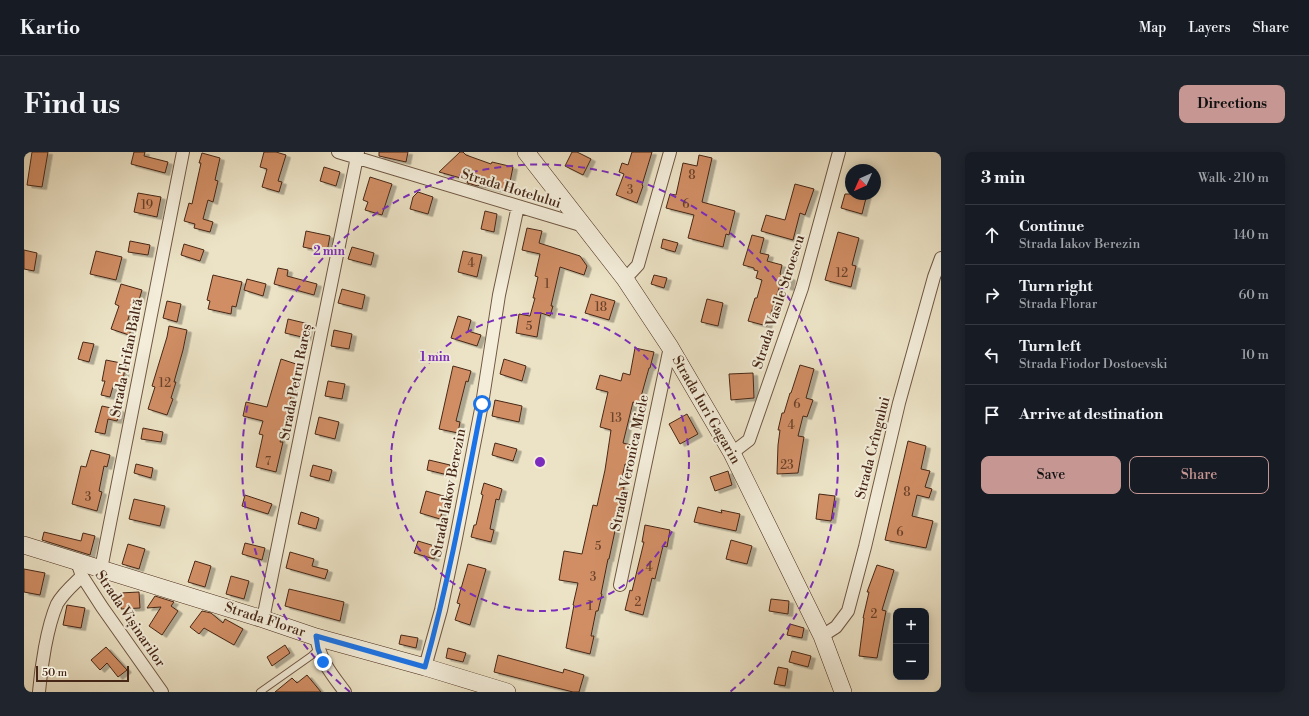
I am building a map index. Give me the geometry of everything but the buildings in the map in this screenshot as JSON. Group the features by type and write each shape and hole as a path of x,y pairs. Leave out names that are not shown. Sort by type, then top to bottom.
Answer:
{"main road":[{"name":"Strada Iuri Gagarin","path":"526,152 625,279 670,347 732,453 822,636 843,692"},
{"name":"Strada Florar","path":"24,545 79,569 101,569 263,619 317,643 425,667 507,692"}],"street":[{"name":"Strada Trifan Baltă","path":"101,569 183,152"},
{"name":"Strada Hotelului","path":"338,152 357,155 584,226"},
{"path":"625,279 638,265 670,152"},
{"name":"Strada Vasile Stroescu","path":"732,453 749,440 802,288 839,152"},
{"name":"Strada Petru Rareș","path":"263,619 357,155"},
{"name":"Strada Iakov Berezin","path":"425,667 441,610 456,538 482,404 499,295 518,206"},
{"name":"Strada Crîngului","path":"822,636 836,627 848,611 899,403 934,277 941,258"},
{"name":"Strada Veronica Micle","path":"620,585 670,347"},
{"path":"39,692 41,672 51,622 58,602 69,589 79,569"},
{"name":"Strada Vișinarilor","path":"79,569 102,607 162,692"},
{"path":"317,643 323,662 345,692"}],"lane":[{"path":"260,692 311,656 317,643"}],"route":[{"path":"323,662 318,649 316,636 425,667 441,610 482,404"}]}
